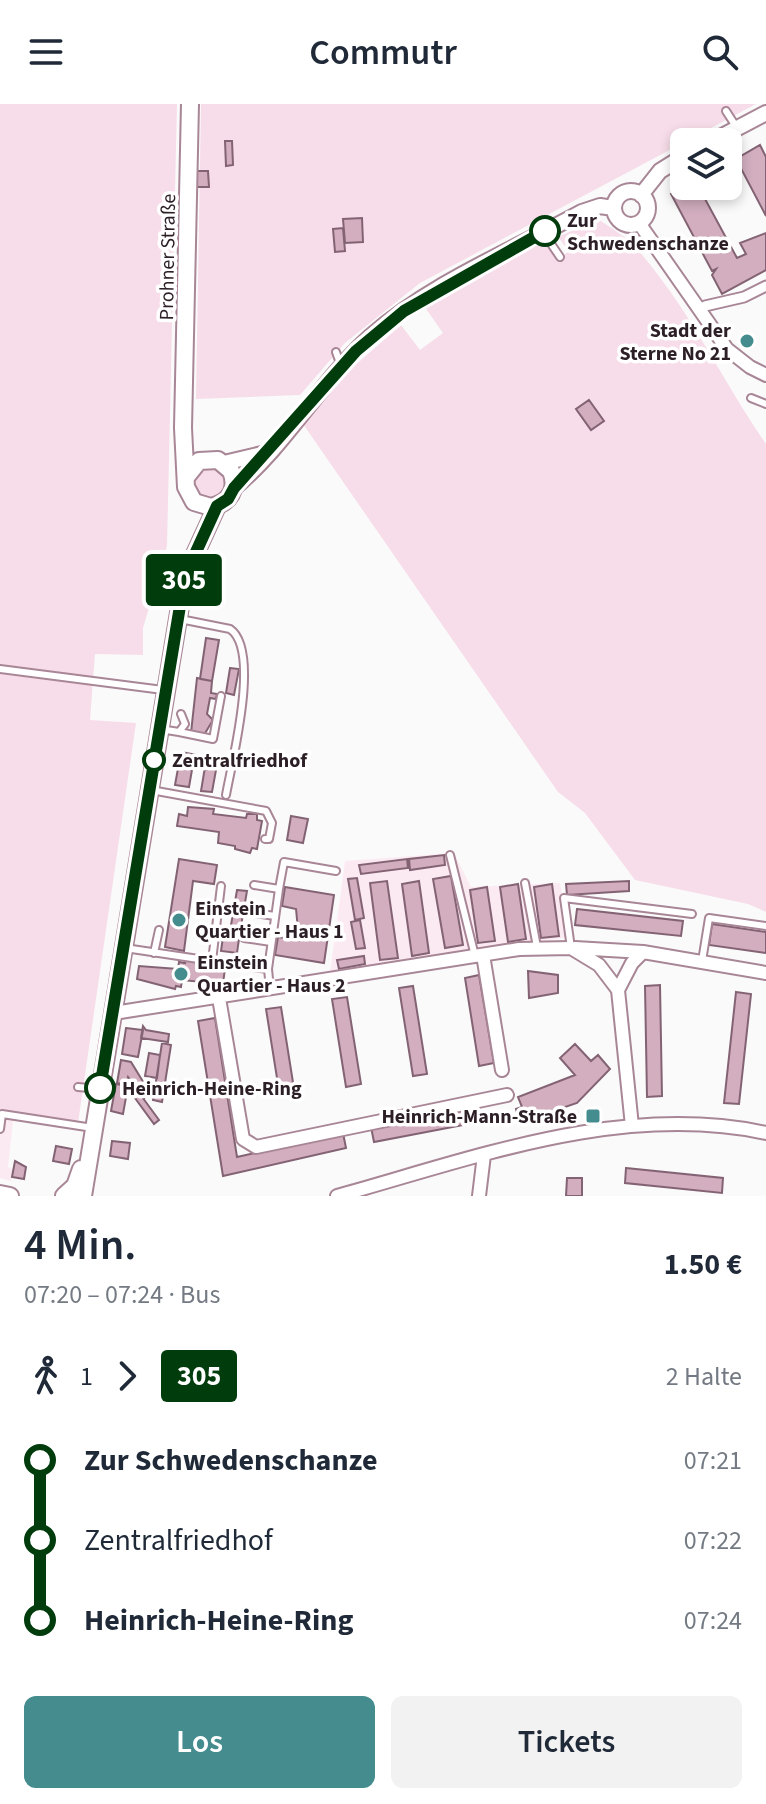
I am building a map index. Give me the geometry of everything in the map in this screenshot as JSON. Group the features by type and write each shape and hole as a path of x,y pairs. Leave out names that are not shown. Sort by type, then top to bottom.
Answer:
{"main road":[{"name":"Prohner Straße","path":"187,476 183,428 190,104"},
{"name":"Prohner Straße","path":"185,411 190,433 218,461"},
{"path":"193,552 217,506 228,499 234,488 234,477 218,461 199,461 187,476 188,493 199,505 217,506"},
{"path":"83,1196 177,618 193,552 199,505"},
{"path":"64,1196 88,1163"},
{"path":"0,1194 10,1196"}],"street":[{"path":"737,128 766,113"},
{"path":"641,195 660,171 670,165"},
{"path":"613,208 617,198 626,191 641,195"},
{"path":"639,223 648,210 641,195"},
{"path":"234,488 266,453 338,359 404,311 543,232 591,208 613,208"},
{"path":"613,208 622,223 639,223"},
{"path":"639,223 719,340 736,358 766,375"},
{"path":"705,306 744,297 766,286"},
{"path":"218,461 266,453"},
{"path":"114,1013 537,947 643,952 766,973"},
{"path":"571,948 599,965 618,990 632,1126"},
{"path":"618,990 632,963 643,952"},
{"path":"479,956 502,1070"},
{"path":"219,998 240,1125 247,1145 256,1147 507,1095"},
{"path":"337,1196 484,1155 632,1126 679,1123 766,1133"},
{"path":"479,1196 484,1155"},
{"path":"88,1163 90,1187 96,1196"}],"lane":[{"path":"726,111 737,128"},
{"path":"543,232 560,257"},
{"path":"751,398 766,404"},
{"path":"177,618 230,629 237,633 242,647 246,671 226,795"},
{"path":"0,669 166,691"},
{"path":"159,729 213,739 221,696"},
{"path":"179,732 185,724 181,714"},
{"path":"149,789 266,811 272,823 269,839 265,839"},
{"path":"450,855 479,956"},
{"path":"270,989 268,969 284,862 336,871"},
{"path":"525,883 537,947"},
{"path":"254,885 279,889"},
{"path":"125,948 212,961 221,886"},
{"path":"571,948 564,898 692,914"},
{"path":"247,912 275,916"},
{"path":"702,961 709,918 766,926"},
{"path":"154,953 159,930"},
{"path":"244,938 271,942"},
{"path":"238,965 268,969"},
{"path":"78,1087 100,1089"},
{"path":"0,1129 1,1114 93,1128"}],"shaded area":[{"name":"Zentralfriedhof","path":"0,104 177,104 167,546 143,628 143,655 95,654 90,720 136,723 78,1123 0,1110"},
{"path":"201,104 756,104 711,128 670,128 670,150 420,283 345,343 300,395 196,399"},
{"path":"598,219 629,241 656,272 766,444 766,912 748,904 635,880 585,813 558,792 303,424 337,381 401,325 420,350 443,333 424,306 544,242 558,260 569,251 558,237"},
{"path":"207,465 224,471 229,488 216,502 194,494 192,476"},
{"path":"454,853 471,887 560,883 569,937 330,973 345,861"},
{"path":"0,1110 14,1112 8,1167 13,1170 11,1181 0,1178"}],"building":[{"path":"225,141 232,141 233,165 226,166"},
{"path":"760,145 766,157 766,216 742,170 742,156"},
{"path":"194,171 208,171 209,187 194,187"},
{"path":"674,200 706,200 737,258 746,254 740,243 766,233 766,270 722,294 712,275 716,269 712,271"},
{"path":"362,218 363,242 345,243 343,219"},
{"path":"343,228 345,251 335,252 333,229"},
{"path":"589,400 604,421 591,430 576,409"},
{"path":"206,638 219,640 212,681 200,679"},
{"path":"230,668 239,669 234,695 226,693"},
{"path":"197,678 212,681 211,693 217,694 216,699 210,698 207,714 213,720 204,735 191,733"},
{"path":"181,752 218,759 212,792 201,791 205,767 193,764 189,787 175,785"},
{"path":"188,807 214,809 213,814 246,818 247,814 257,814 257,820 262,821 257,849 252,848 250,853 235,849 235,846 218,843 219,832 177,826 179,814 187,816"},
{"path":"291,816 308,819 303,843 287,840"},
{"path":"444,855 445,865 410,870 409,859"},
{"name":"Einstein Quartier - Haus 1","path":"179,859 217,865 214,884 193,881 184,951 165,947"},
{"path":"407,859 408,868 361,874 359,865"},
{"path":"451,876 463,945 445,948 433,879"},
{"path":"357,878 364,918 355,920 348,879"},
{"path":"387,881 398,958 380,960 370,883"},
{"path":"419,881 429,953 412,956 402,884"},
{"path":"629,881 629,891 567,895 566,884"},
{"path":"518,884 526,939 508,942 500,887"},
{"path":"552,884 559,936 541,938 534,887"},
{"path":"285,887 334,895 324,963 275,955 278,937 299,940 296,909 282,906"},
{"path":"487,887 495,941 478,943 470,890"},
{"path":"237,890 247,891 240,932 230,931"},
{"path":"577,909 683,921 681,936 575,925"},
{"path":"360,920 365,948 356,949 351,922"},
{"path":"712,924 766,932 766,953 709,945"},
{"path":"224,930 240,932 237,953 221,951"},
{"path":"364,956 365,964 339,969 337,960"},
{"name":"Einstein Quartier - Haus 2","path":"186,959 225,968 223,984 182,980 181,987 176,986 175,989 137,979 139,966 178,969 179,962 185,963"},
{"path":"528,971 558,975 558,993 529,998"},
{"path":"479,975 494,1063 479,1066 465,978"},
{"path":"660,985 662,1096 647,1097 645,986"},
{"path":"413,986 427,1074 413,1076 399,988"},
{"path":"736,992 751,994 739,1104 724,1103"},
{"path":"347,997 361,1084 346,1087 332,999"},
{"path":"281,1007 295,1095 280,1097 266,1009"},
{"path":"215,1018 237,1157 343,1133 346,1148 223,1176 198,1021"},
{"path":"143,1026 146,1030 169,1034 168,1042 141,1038"},
{"path":"126,1028 143,1030 138,1057 122,1054"},
{"path":"162,1043 171,1045 162,1102 153,1100"},
{"path":"575,1044 591,1061 598,1055 610,1069 577,1103 527,1120 523,1111 517,1113 516,1109 522,1107 518,1097 575,1075 560,1058"},
{"path":"149,1053 160,1055 157,1078 145,1076"},
{"path":"121,1060 131,1062 150,1093 144,1098 128,1077 126,1085 117,1083"},
{"path":"116,1084 128,1086 123,1114 111,1111"},
{"path":"137,1090 159,1120 154,1124 132,1094"},
{"path":"477,1106 479,1122 374,1142 371,1127"},
{"path":"112,1141 130,1143 128,1159 110,1156"},
{"path":"56,1146 72,1149 69,1164 53,1161"},
{"path":"15,1161 26,1167 24,1179 12,1177"},
{"path":"626,1168 723,1178 722,1193 625,1183"},
{"path":"567,1178 582,1178 582,1196 566,1196"}],"bus line":[{"name":"305","path":"100,1088 185,576 193,552 213,513 341,366 371,336 444,286 545,231"}],"place":[{"name":"Zur Schwedenschanze","path":"545,231"},
{"name":"Stadt der Sterne No 21","path":"747,341"},
{"name":"Zentralfriedhof","path":"154,760"},
{"name":"Einstein Quartier - Haus 1","path":"179,920"},
{"name":"Einstein Quartier - Haus 2","path":"181,974"},
{"name":"Heinrich-Heine-Ring","path":"100,1088"},
{"name":"Heinrich-Mann-Straße","path":"593,1116"}]}
